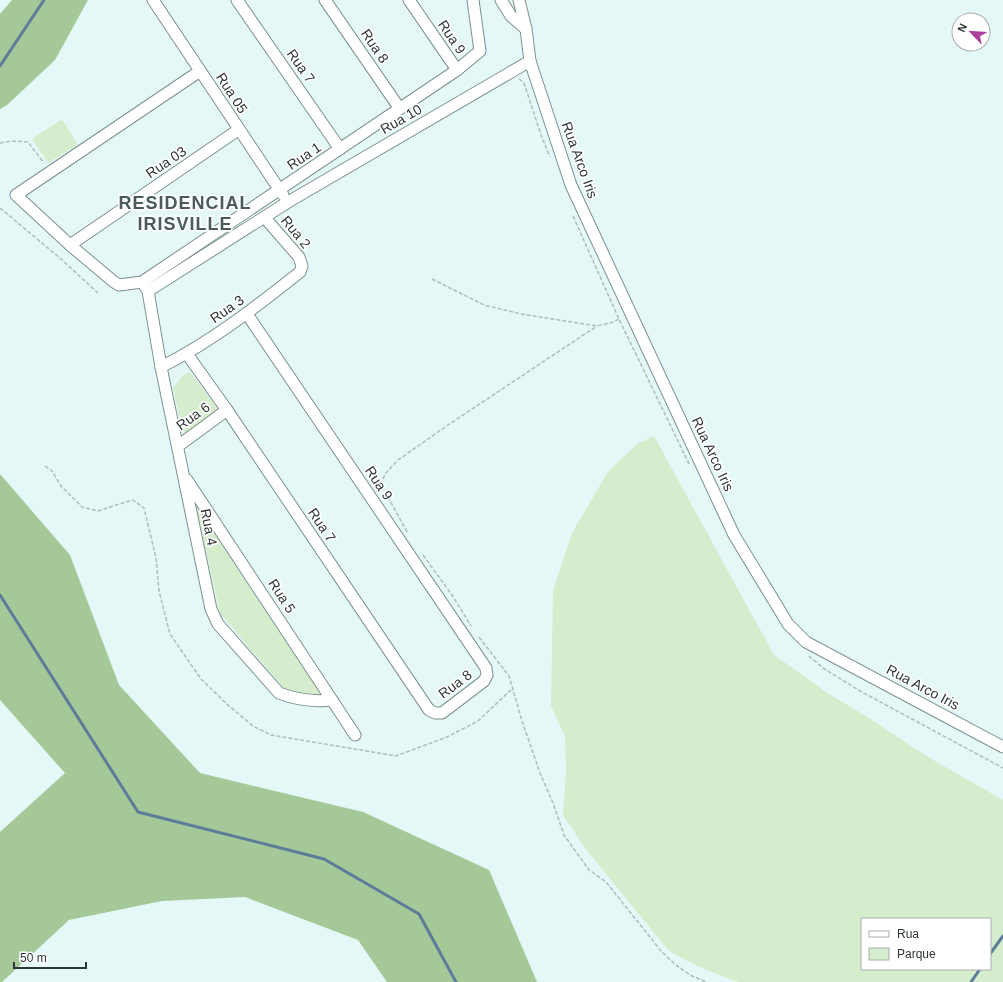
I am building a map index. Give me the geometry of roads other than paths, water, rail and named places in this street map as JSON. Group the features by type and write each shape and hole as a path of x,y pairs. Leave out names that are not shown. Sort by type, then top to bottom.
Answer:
{"street":[{"name":"Rua 05","path":"153,0 238,130 288,202"},
{"name":"Rua 7","path":"237,0 340,149"},
{"name":"Rua 8","path":"325,0 400,109"},
{"name":"Rua 9","path":"410,0 457,70"},
{"name":"Rua 1","path":"145,286 279,190 457,70 480,51 473,0"},
{"path":"500,0 511,16 526,29"},
{"name":"Rua Arco Iris","path":"519,0 526,29 530,61 571,185 734,535 788,624 806,642 1003,746"},
{"name":"Rua 10","path":"288,202 530,61"},
{"name":"Rua 1","path":"200,71 16,194 70,245 114,282 119,285 145,286 265,218 288,202"},
{"name":"Rua 03","path":"70,245 238,130"},
{"name":"Rua 2","path":"265,218 299,257 302,266"},
{"name":"Rua 3","path":"161,367 187,354 247,314 300,272 302,266"},
{"name":"Rua 4","path":"145,286 211,609 218,624 279,693 305,701 332,700"},
{"name":"Rua 9","path":"247,314 486,668"},
{"name":"Rua 7","path":"187,354 227,410 428,710 431,712"},
{"name":"Rua 6","path":"178,446 227,410"},
{"name":"Rua 5","path":"183,474 355,735"},
{"name":"Rua 8","path":"431,712 442,713 484,681 487,675 486,668"}],"waterway":[{"path":"0,66 44,0"},
{"path":"0,595 138,812 324,859 419,914 456,982"},
{"path":"991,953 1003,936"},
{"path":"971,982 979,970"}],"district":[{"name":"RESIDENCIAL IRISVILLE","path":"185,213"}]}
